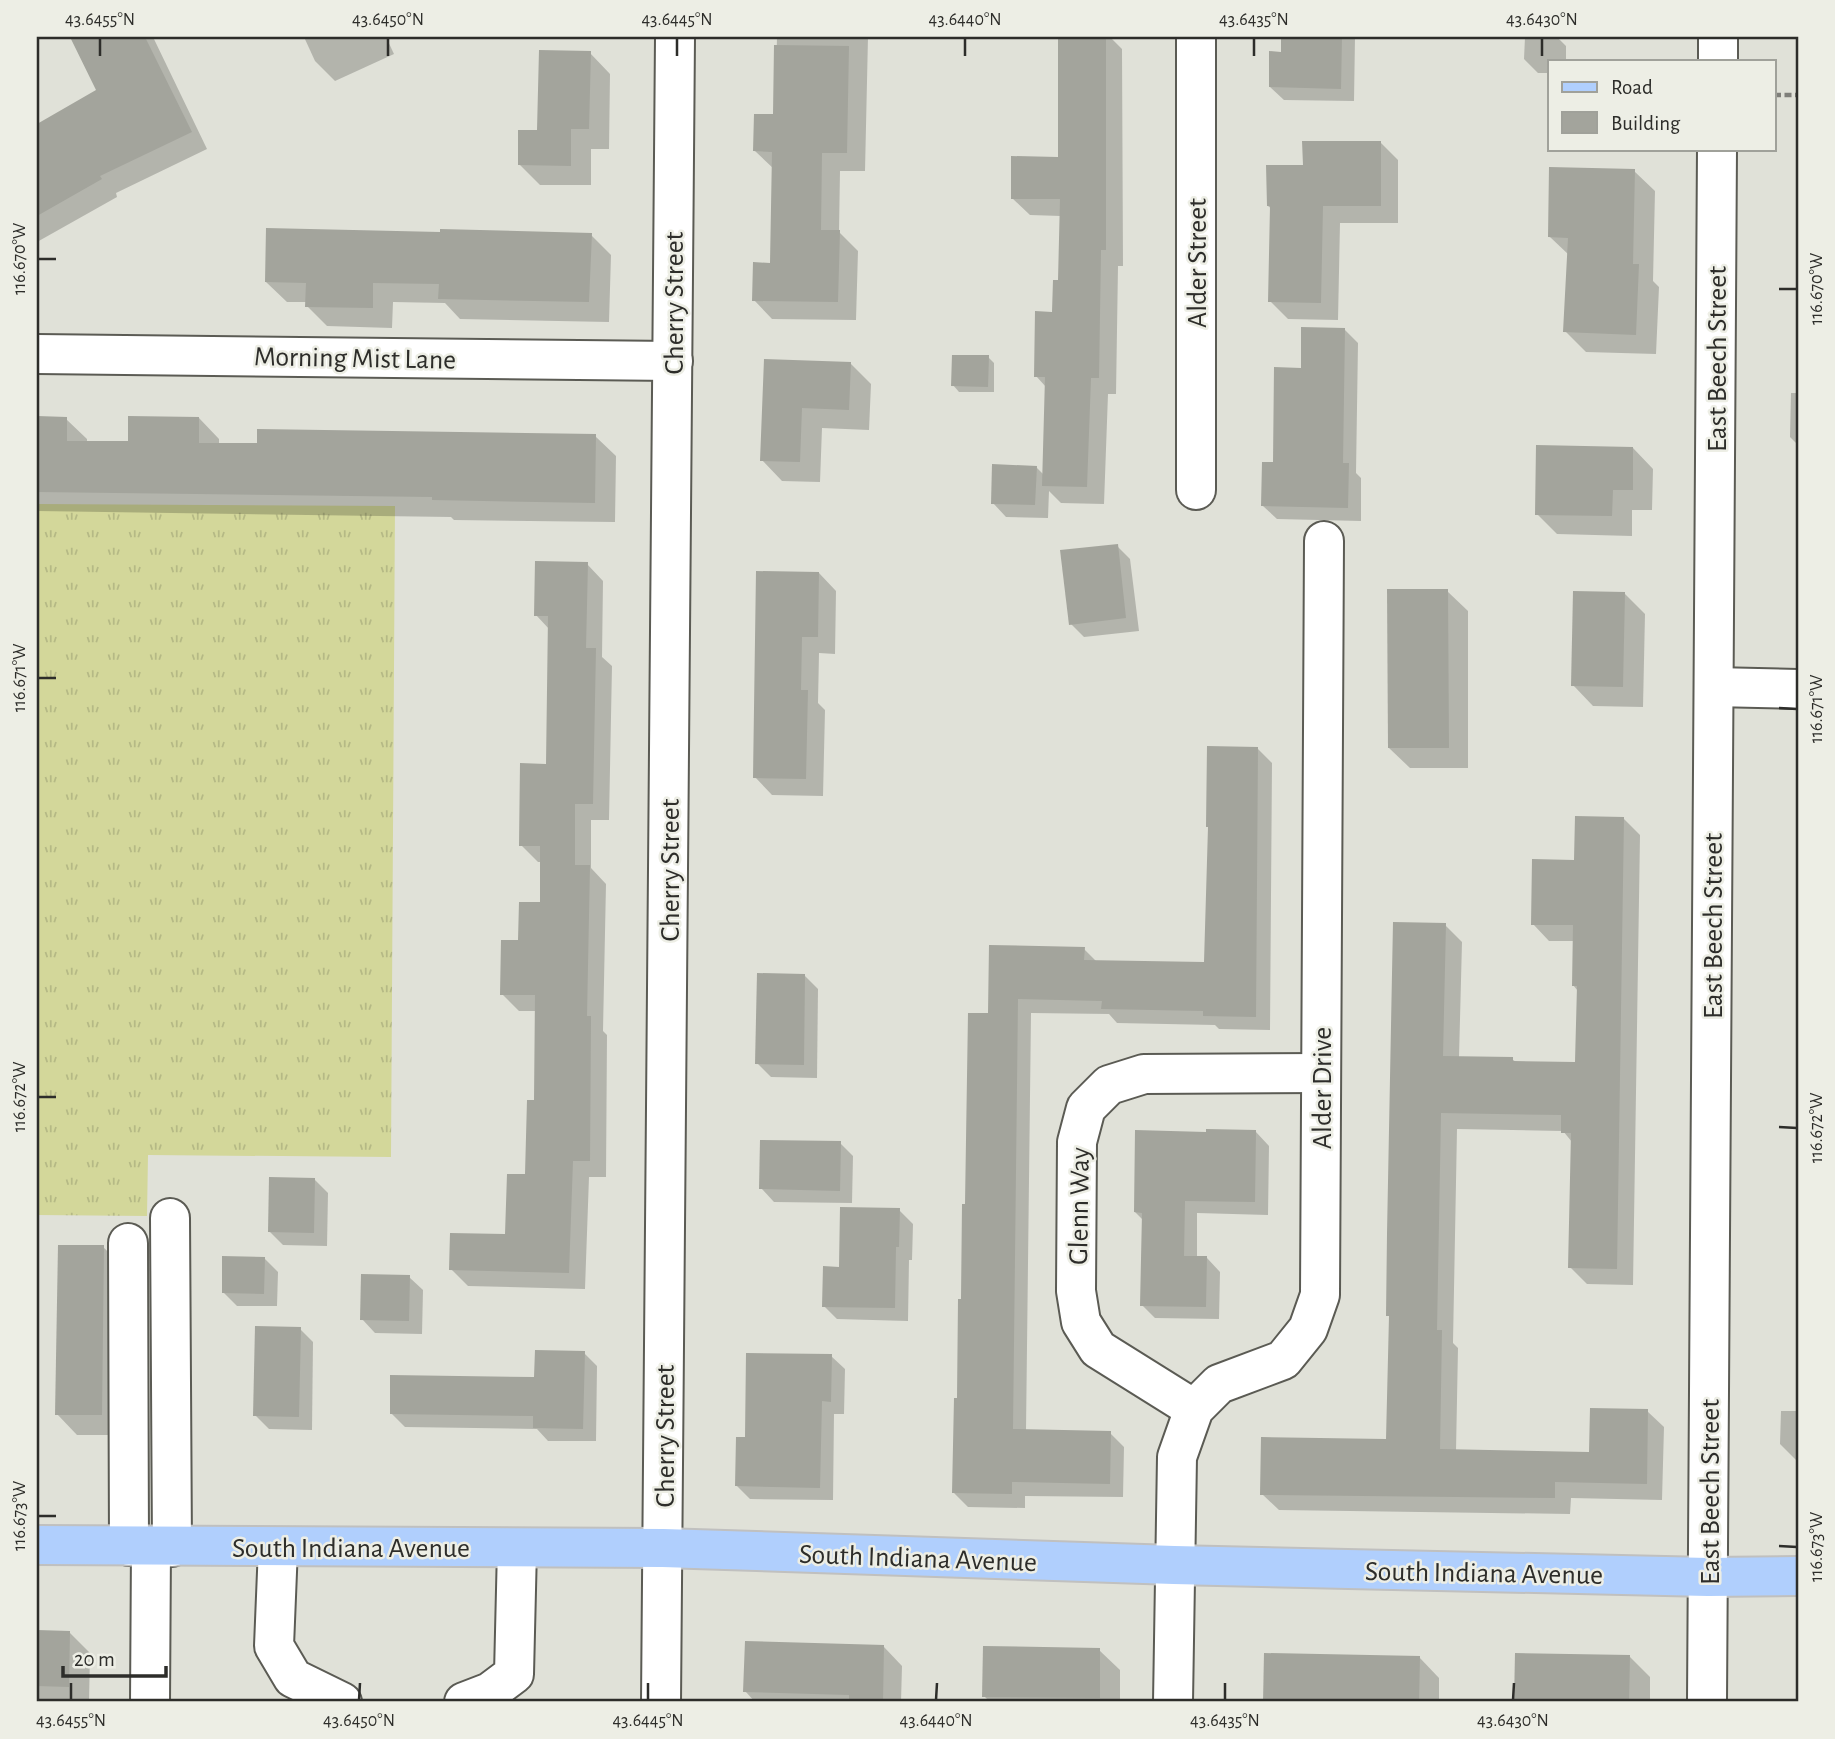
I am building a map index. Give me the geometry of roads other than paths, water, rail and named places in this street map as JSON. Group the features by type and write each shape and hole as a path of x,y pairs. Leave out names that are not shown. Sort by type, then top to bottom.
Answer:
{"main road":[{"name":"South Indiana Avenue","path":"37,1545 663,1548 1174,1565 1708,1577 1798,1576"}],"street":[{"name":"Cherry Street","path":"661,1702 675,37"},
{"name":"Alder Street","path":"1196,37 1196,490"},
{"path":"1718,37 1718,60"},
{"name":"East Beech Street","path":"1707,1702 1717,150"},
{"name":"Morning Mist Lane","path":"37,354 673,361"},
{"name":"Alder Drive","path":"1174,1565 1177,1457 1194,1409 1220,1384 1283,1360 1308,1329 1320,1295 1324,541"},
{"path":"1713,687 1798,689"},
{"name":"Glenn Way","path":"1194,1409 1098,1349 1081,1322 1076,1291 1077,1142 1086,1108 1109,1085 1144,1074 1321,1073"},
{"path":"150,1702 151,1547 170,1218"},
{"path":"128,1243 151,1547"},
{"path":"278,1547 274,1646 293,1678 342,1702"},
{"path":"464,1702 491,1692 514,1674 517,1548"},
{"path":"1173,1702 1174,1565"}]}
